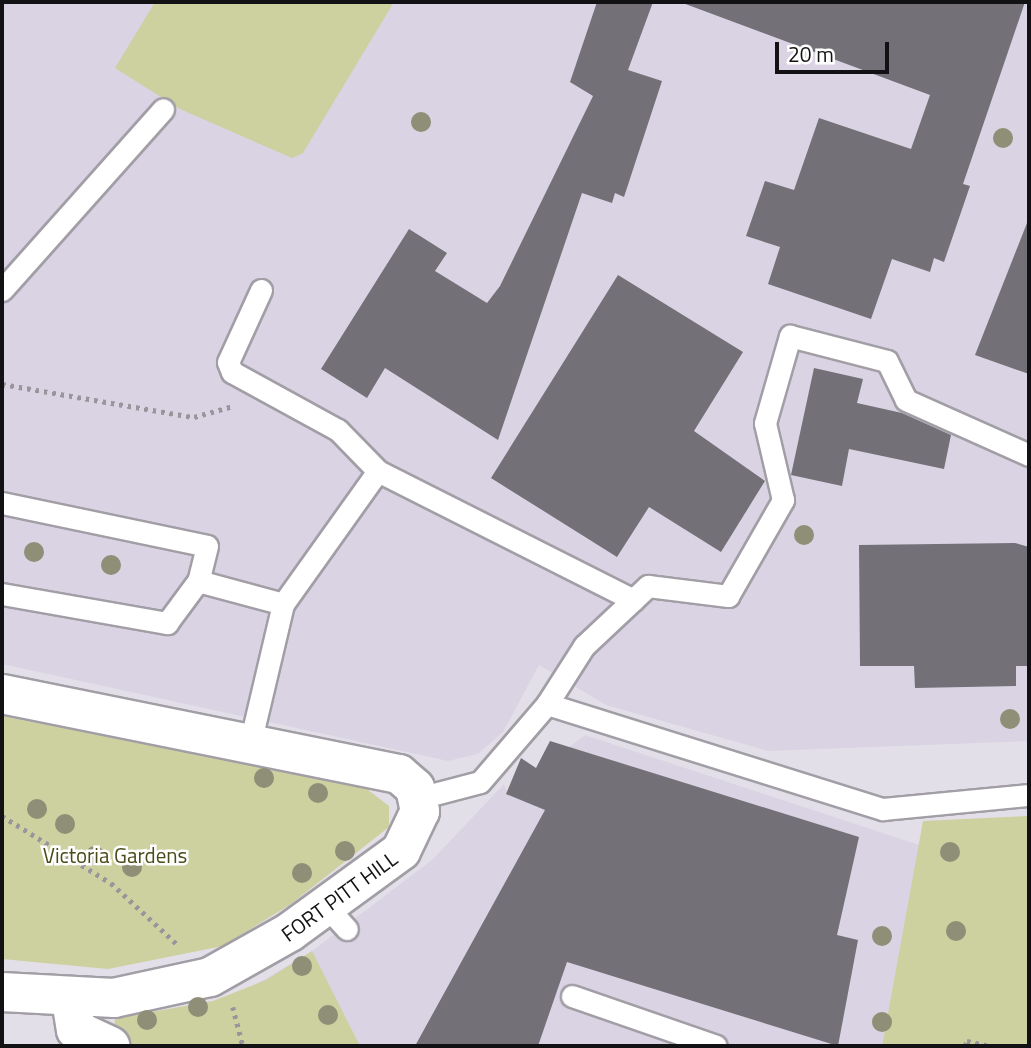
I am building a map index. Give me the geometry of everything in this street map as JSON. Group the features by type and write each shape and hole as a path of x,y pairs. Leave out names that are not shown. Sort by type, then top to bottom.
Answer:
{"street":[{"path":"2,694 400,774 419,798"},
{"name":"FORT PITT HILL","path":"2,992 71,999 149,994 197,982 336,917 405,847 418,825 419,798"},
{"path":"71,999 76,1030 110,1046"}],"lane":[{"path":"2,290 163,109"},
{"path":"261,290 228,364 266,393 338,430 377,471 634,600"},
{"path":"419,798 480,782 547,704 584,646 648,586 728,596 782,500 765,423 790,336 887,360 906,400 1029,454"},
{"path":"250,744 283,604 377,471"},
{"path":"2,503 207,546 198,581 167,623 2,594"},
{"path":"198,581 283,604"},
{"path":"547,704 883,809 1029,795"},
{"path":"572,996 716,1046"}],"path":[{"path":"2,384 194,417 266,393"},
{"path":"2,817 142,907 174,938 197,982"},
{"path":"237,1027 243,1046"},
{"path":"965,1046 967,1041 991,1046"}],"shaded area":[{"path":"2,2 1029,2 1029,741 768,751 606,705 539,665 503,732 478,754 448,761 2,664"},
{"path":"585,735 919,845 882,1046 265,1046 255,985 312,951 432,860 504,784 508,794"}],"green space":[{"path":"155,2 394,2 303,153 292,158 180,109 115,68"},
{"name":"Victoria Gardens","path":"2,716 363,786 389,806 389,827 291,904 223,946 108,969 2,959"},
{"path":"1029,816 1029,1046 882,1046 923,821"},
{"path":"312,951 360,1046 138,1046 113,1037 116,1009 123,1017 213,1001 266,980"}],"building":[{"path":"597,2 653,2 628,70 662,81 624,197 615,193 612,203 582,193 498,440 385,368 367,398 321,369 409,229 447,253 435,271 487,303 500,286 593,96 570,82"},
{"path":"680,2 1025,2 963,184 970,186 944,262 934,258 930,272 892,259 871,319 768,284 780,247 746,236 765,181 794,190 819,118 911,149 930,95"},
{"path":"1029,223 1029,374 975,355"},
{"path":"618,275 743,352 694,431 765,481 721,552 649,507 617,557 491,478"},
{"path":"814,368 863,379 857,403 902,413 951,435 944,469 849,449 842,486 791,475"},
{"path":"1015,543 1029,547 1029,666 1016,666 1016,686 915,688 914,666 860,666 859,545"},
{"path":"550,741 859,837 837,935 858,940 838,1046 567,962 538,1046 415,1046 545,810 506,794 521,758 536,768"}]}
